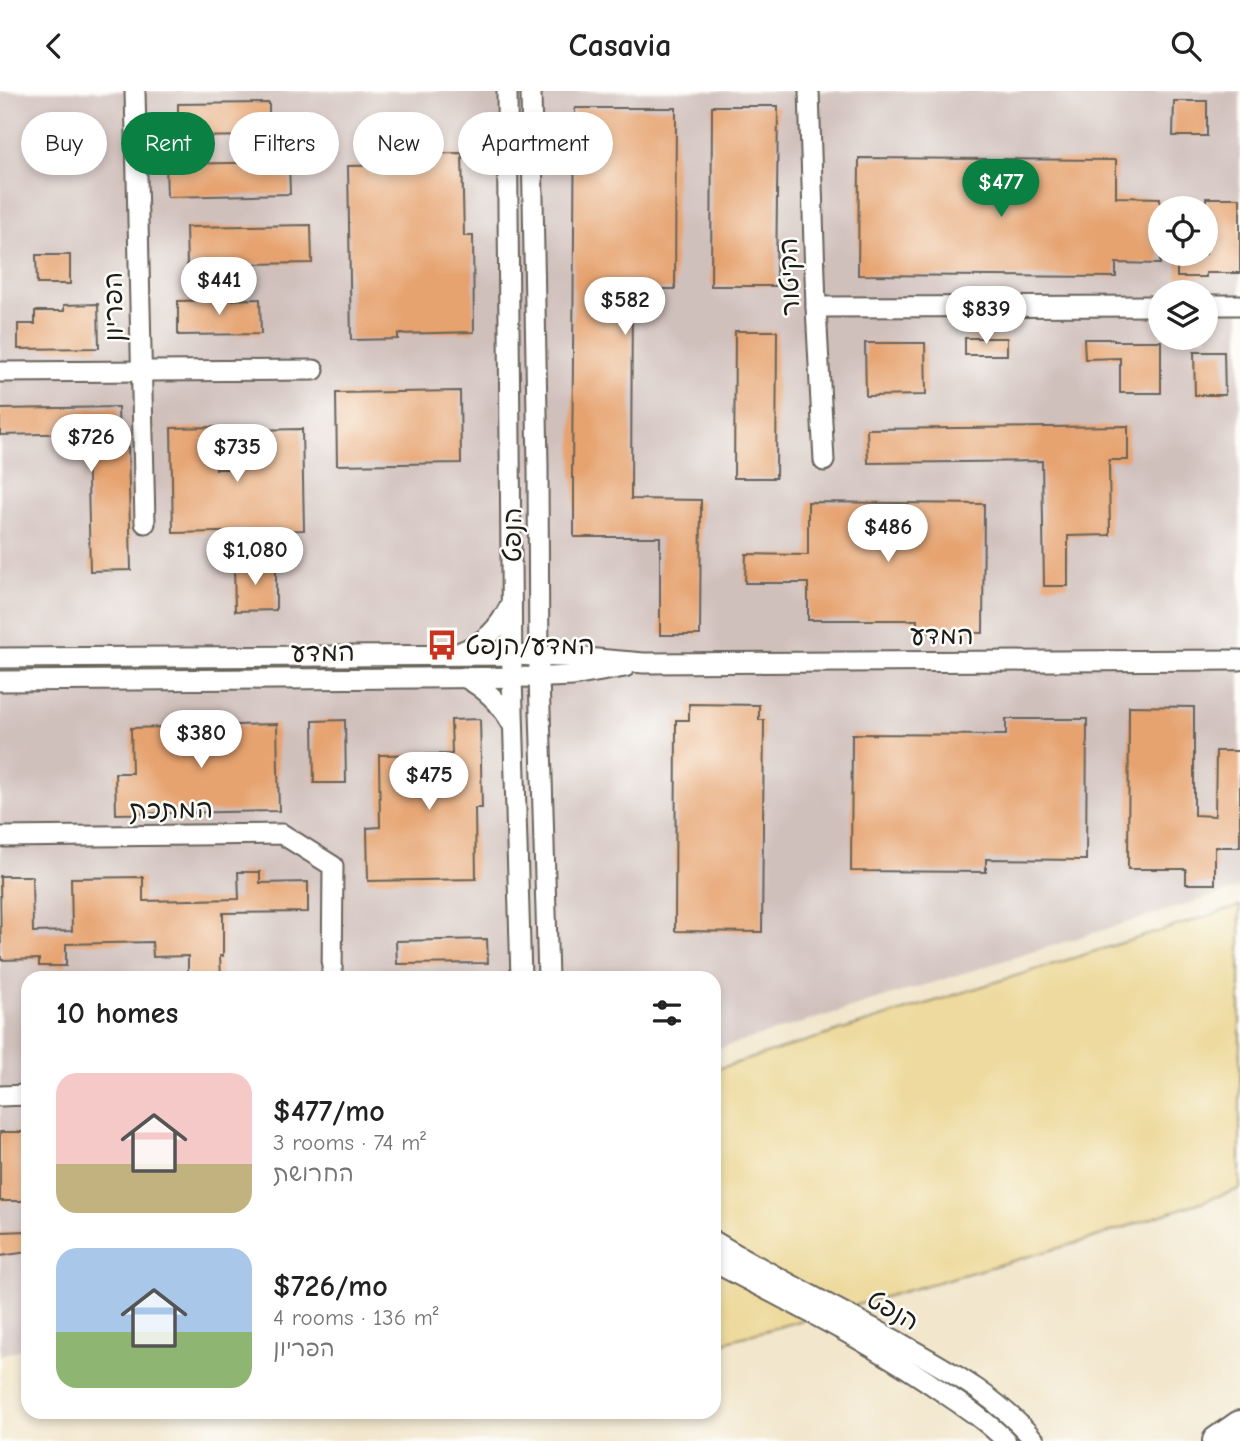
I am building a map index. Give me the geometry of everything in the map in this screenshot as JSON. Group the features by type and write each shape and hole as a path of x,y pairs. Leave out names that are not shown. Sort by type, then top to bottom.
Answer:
{"highway":[{"path":"1217,1441 1240,1425"}],"street":[{"name":"הפריון","path":"135,91 145,523"},
{"name":"הנפט","path":"507,91 512,677 521,971"},
{"name":"הנפט","path":"531,91 538,467 538,656 548,971"},
{"name":"הקיטור","path":"809,91 824,461"},
{"path":"1218,305 1240,305"},
{"path":"816,307 1148,306"},
{"path":"0,372 314,370"},
{"path":"452,655 470,648 491,634 512,603"},
{"name":"המדע","path":"0,659 452,655 538,656 644,663 1240,660"},
{"name":"המדע","path":"0,681 539,677 573,676 644,663"},
{"path":"540,724 553,692 565,679 573,676"},
{"path":"463,677 492,696 503,708 513,726"},
{"name":"המתכת","path":"0,837 282,834 333,866 332,971"},
{"path":"0,1096 21,1095"},
{"name":"הנפט","path":"721,1245 987,1395 1035,1441"},
{"name":"הנפט","path":"721,1266 875,1348 962,1405 1006,1441"}],"shaded area":[{"path":"0,91 1240,91 1240,888 721,1048 721,971 21,971 21,1349 0,1355"}],"sand":[{"path":"1240,906 1240,1189 1087,1240 721,1343 721,1068"}],"building":[{"path":"1174,101 1207,101 1207,136 1173,136"},
{"path":"269,103 269,112 229,112 229,136 215,137 215,112 178,112 178,104"},
{"path":"712,106 778,106 776,286 711,286"},
{"path":"575,108 676,108 675,289 632,289 631,499 701,500 700,635 660,635 660,537 574,537 574,175 613,175 613,112 575,112"},
{"path":"444,153 458,153 458,175 463,175 464,236 473,236 474,332 398,334 398,339 351,340 348,166 353,166 353,175 444,175"},
{"path":"859,158 1116,160 1116,197 1148,198 1148,264 1116,263 1116,277 858,275"},
{"path":"215,163 229,163 229,175 289,175 290,194 167,197 166,175 215,175"},
{"path":"1218,198 1240,198 1240,273 1206,273 1206,277 1177,277 1177,266 1218,266"},
{"path":"311,225 312,263 187,265 186,227"},
{"path":"36,255 70,255 70,284 37,284"},
{"path":"260,299 261,334 178,335 178,301"},
{"path":"98,304 99,348 18,349 18,324 35,324 35,311 64,311 64,305"},
{"path":"735,331 777,331 776,478 734,478"},
{"path":"965,338 1007,338 1007,355 965,355"},
{"path":"1084,339 1148,341 1148,350 1161,350 1161,393 1120,393 1120,358 1085,359"},
{"path":"865,343 925,343 926,395 866,396"},
{"path":"1194,352 1224,352 1225,395 1195,395"},
{"path":"460,391 461,463 337,465 336,393"},
{"path":"118,407 119,447 128,447 131,570 90,571 87,433 0,435 0,409"},
{"path":"1128,426 1128,460 1109,460 1110,535 1068,536 1068,586 1044,586 1042,461 868,463 867,429"},
{"path":"215,427 216,469 252,469 251,430 302,429 304,530 173,533 171,428"},
{"path":"808,502 984,504 983,633 917,632 917,620 808,620 808,583 745,583 746,554 808,555"},
{"path":"234,564 276,564 276,610 235,611"},
{"path":"689,704 759,705 759,720 764,720 762,932 675,931 676,720 689,720"},
{"path":"1129,706 1194,707 1194,815 1215,816 1216,751 1240,751 1240,847 1215,847 1215,884 1186,884 1186,869 1128,869"},
{"path":"480,719 482,808 475,808 476,879 368,881 367,828 380,827 379,755 452,754 451,720"},
{"path":"1006,719 1087,719 1086,860 986,859 986,872 851,871 852,734 1006,735"},
{"path":"345,720 346,783 314,783 313,721"},
{"path":"277,724 279,811 116,814 115,773 132,773 131,728"},
{"path":"238,872 260,872 260,883 308,882 308,912 223,913 221,971 188,971 188,956 153,957 152,942 66,944 66,966 39,966 39,959 1,960 0,876 32,876 33,932 72,931 71,878 143,877 143,901 239,899"},
{"path":"487,939 488,963 397,964 396,941"},
{"path":"0,1132 21,1132 21,1201 0,1201"},
{"path":"21,1231 21,1253 0,1256 0,1232"}],"place":[{"name":"המדע/הנפט","path":"442,645"}]}
